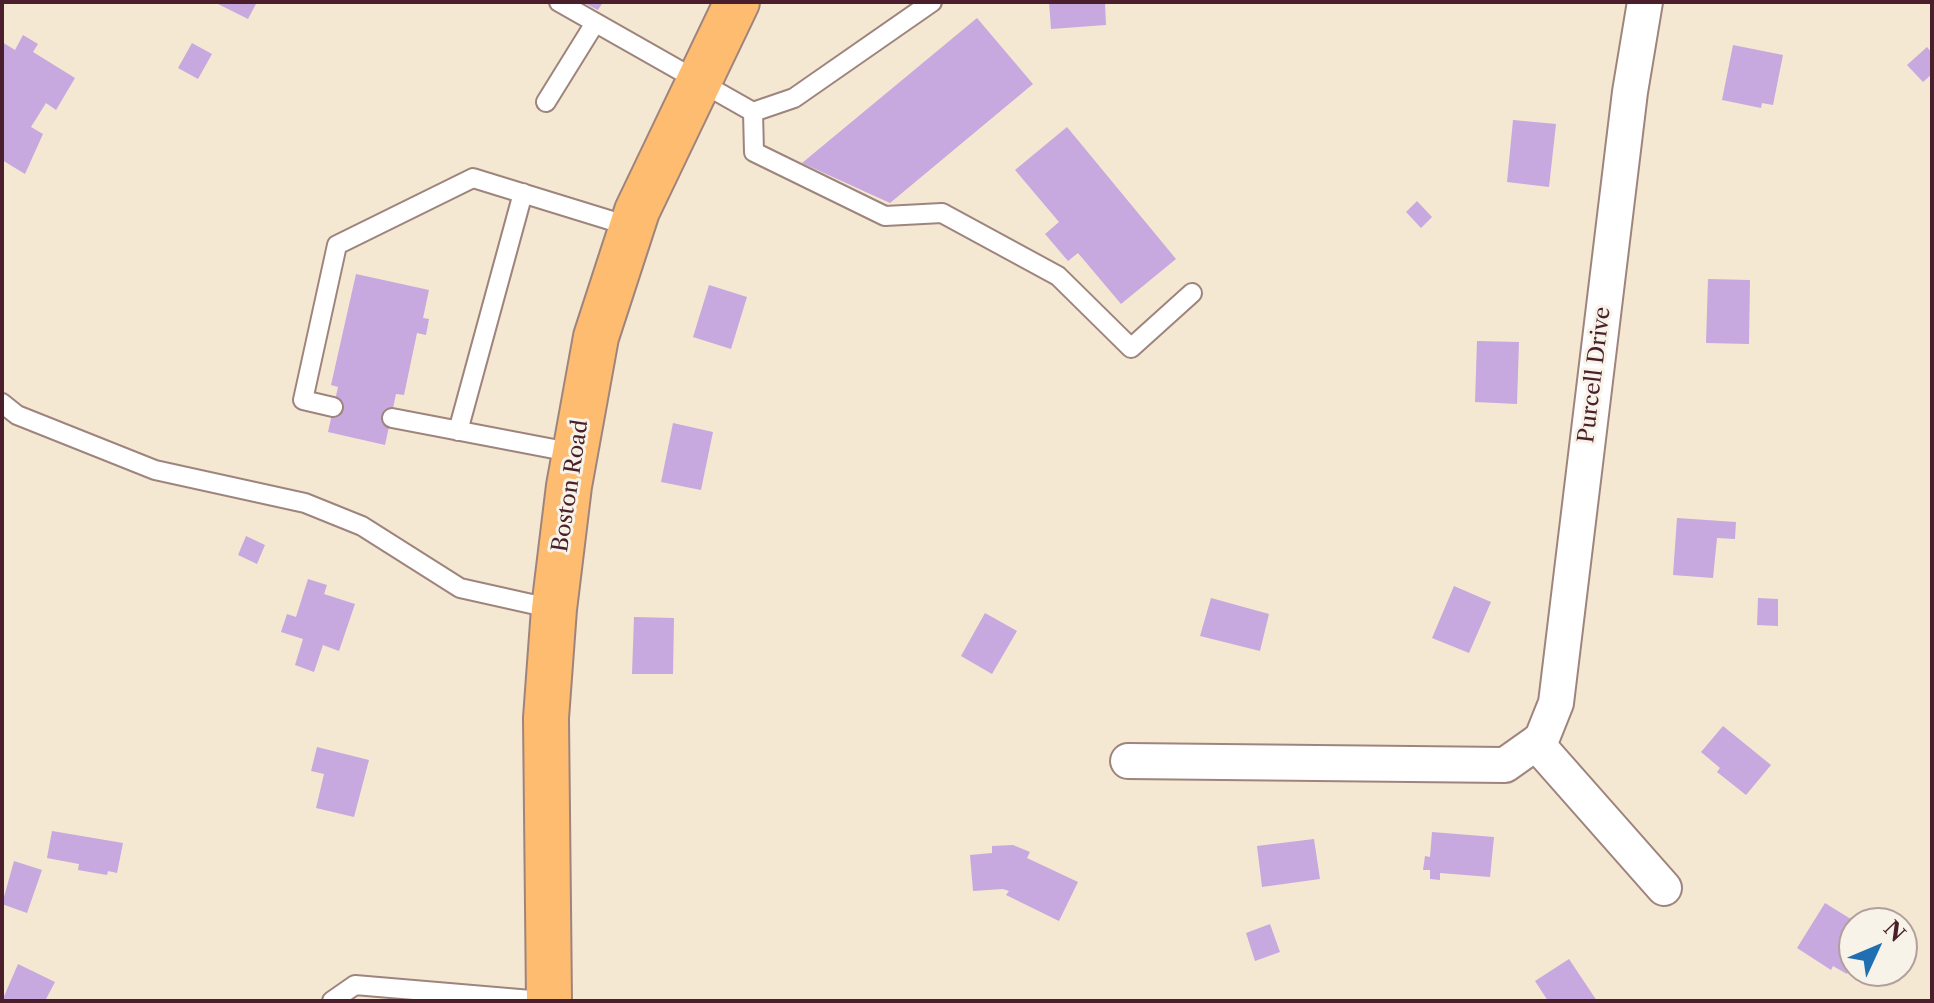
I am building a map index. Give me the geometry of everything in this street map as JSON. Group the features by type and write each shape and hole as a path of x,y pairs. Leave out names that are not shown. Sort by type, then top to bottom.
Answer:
{"main road":[{"name":"Boston Road","path":"549,1001 546,718 554,609 575,453 596,337 632,227 737,2"}],"street":[{"name":"Purcell Drive","path":"1128,761 1505,765 1542,738 1556,703 1624,139 1645,2"},
{"path":"1536,743 1664,888"}],"lane":[{"path":"559,2 753,112 794,98 932,2"},
{"path":"546,102 595,23"},
{"path":"753,112 754,152 885,216 942,213 1058,276 1131,348 1192,293"},
{"path":"333,407 303,400 337,245 473,178 632,227"},
{"path":"458,431 523,193"},
{"path":"2,403 17,415 155,470 305,503 362,526 460,588 554,609"},
{"path":"392,418 575,453"},
{"path":"332,1001 355,985 543,1001"}],"building":[{"path":"214,2 257,2 248,19"},
{"path":"582,2 603,2 598,10"},
{"path":"1049,2 1105,2 1106,25 1051,29"},
{"path":"977,18 1033,84 890,203 802,163"},
{"path":"23,35 38,44 33,52 75,78 56,110 46,103 31,127 43,134 25,174 2,160 2,42 15,50"},
{"path":"192,43 212,54 198,79 178,68"},
{"path":"1733,45 1783,55 1773,105 1762,103 1761,108 1722,100"},
{"path":"1927,47 1932,53 1932,74 1923,82 1907,65"},
{"path":"1513,120 1556,124 1549,187 1507,182"},
{"path":"1067,127 1176,259 1121,304 1078,253 1068,261 1045,234 1059,222 1015,170"},
{"path":"1417,201 1432,217 1421,228 1406,212"},
{"path":"356,274 429,290 423,318 429,319 426,335 417,333 404,395 396,394 385,445 328,432 338,387 331,385"},
{"path":"1708,279 1750,280 1749,344 1706,343"},
{"path":"709,285 747,297 731,349 693,337"},
{"path":"1477,341 1519,342 1517,404 1475,402"},
{"path":"673,423 713,432 701,490 661,482"},
{"path":"1677,518 1736,522 1735,539 1717,538 1713,578 1673,575"},
{"path":"246,536 265,545 257,564 238,555"},
{"path":"308,579 327,585 324,594 355,604 339,651 323,645 314,672 295,665 303,639 281,632 287,614 296,617"},
{"path":"1454,586 1491,602 1469,653 1432,638"},
{"path":"1211,598 1269,614 1260,651 1200,636"},
{"path":"1758,598 1778,599 1778,626 1757,625"},
{"path":"985,613 1017,631 992,674 961,656"},
{"path":"634,617 674,618 673,674 632,674"},
{"path":"1723,726 1771,765 1746,795 1717,772 1720,768 1701,752"},
{"path":"317,747 369,760 354,817 316,808 324,774 311,771"},
{"path":"52,831 123,843 117,873 108,871 107,875 78,870 79,864 47,858"},
{"path":"1432,832 1494,837 1490,877 1440,873 1440,880 1430,879 1430,870 1423,870 1425,856 1430,857"},
{"path":"1314,839 1320,879 1262,887 1257,846"},
{"path":"1013,845 1030,852 1027,858 1078,882 1059,921 1006,895 1009,891 973,891 970,855 992,853 992,846"},
{"path":"14,861 42,870 27,913 2,904"},
{"path":"1825,903 1838,911 1838,969 1833,966 1831,970 1797,948"},
{"path":"1270,924 1280,952 1255,961 1246,933"},
{"path":"1569,959 1597,1001 1548,1001 1535,981"},
{"path":"18,964 55,982 45,1001 2,1001"}]}
